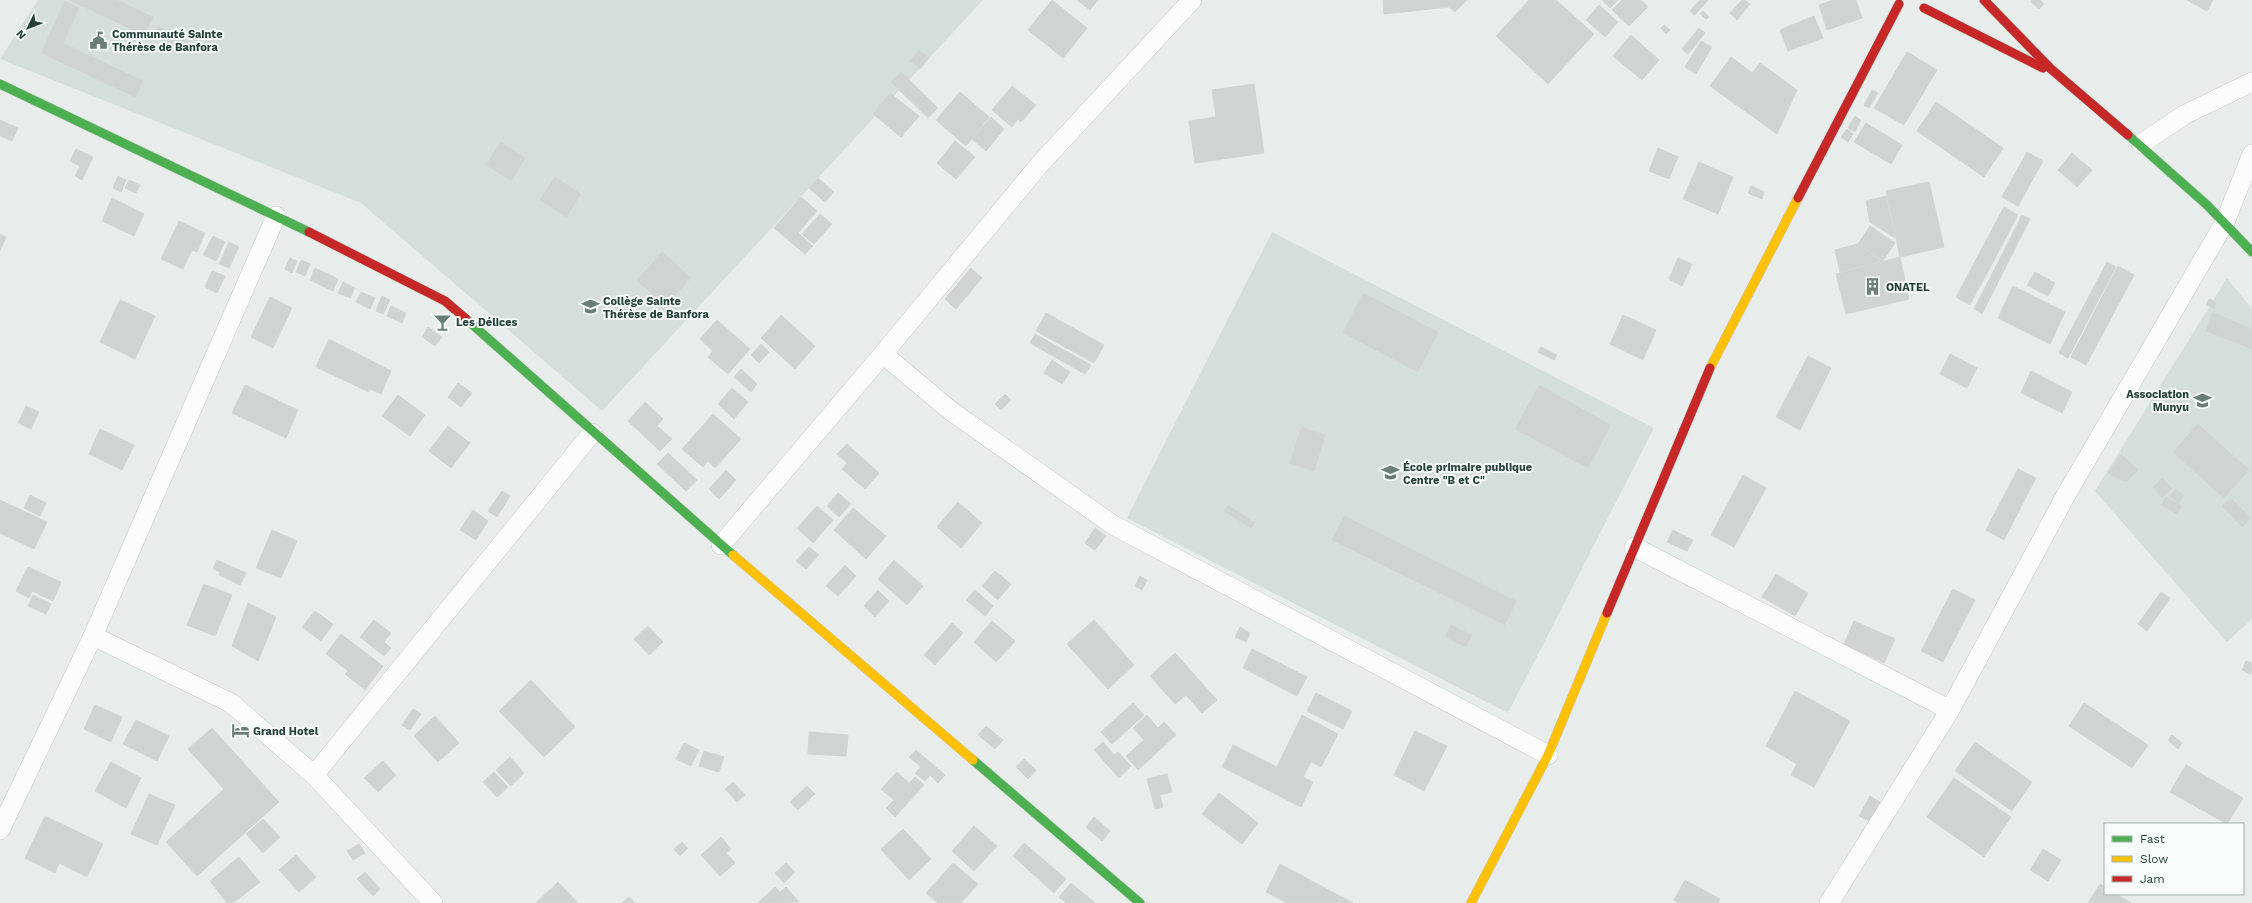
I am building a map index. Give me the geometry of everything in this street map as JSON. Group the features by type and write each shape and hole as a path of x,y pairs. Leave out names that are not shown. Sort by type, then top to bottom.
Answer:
{"main road":[{"path":"1984,0 2060,77 2141,144 2225,222 2252,252"},
{"path":"1471,903 1548,755 1703,382 1897,2 1911,8 1924,8 1934,4"},
{"path":"1924,8 2060,77"},
{"path":"0,84 276,216 445,301 592,433 721,545 1140,903"}],"street":[{"path":"721,545 883,354 1040,164 1192,0"},
{"path":"2141,144 2184,115 2252,82"},
{"path":"1829,903 1950,710 2066,495 2225,222 2252,154"},
{"path":"0,830 93,636 276,216"},
{"path":"883,354 951,411 1113,525 1548,755"},
{"path":"314,775 592,433"},
{"path":"1634,547 1950,710"},
{"path":"93,636 231,702 314,775 433,903"}],"shaded area":[{"name":"Collège Sainte Thérèse de Banfora","path":"38,0 983,0 602,411 361,203 0,59"},
{"name":"École primaire publique Centre \"B et C\"","path":"1272,232 1654,428 1508,713 1127,518"},
{"name":"Association Munyu","path":"2227,278 2252,309 2252,619 2227,642 2095,491"}],"building":[{"path":"69,0 117,0 153,17 144,35"},
{"path":"1052,0 1087,28 1063,58 1028,30"},
{"path":"1077,0 1098,0 1090,10"},
{"path":"1383,0 1467,0 1455,12 1449,7 1384,14"},
{"path":"1529,0 1556,0 1594,34 1548,84 1496,36"},
{"path":"1602,0 1618,0 1610,8"},
{"path":"1622,0 1641,0 1648,7 1629,26 1612,10"},
{"path":"1700,0 1708,0 1695,15 1690,11"},
{"path":"1742,0 1745,0 1750,4 1737,20 1730,13"},
{"path":"1833,0 1856,0 1862,18 1827,30 1819,5"},
{"path":"2032,0 2040,0 2044,4 2039,9 2031,2"},
{"path":"2187,0 2213,0 2207,11"},
{"path":"65,1 79,8 63,43 143,81 135,97 41,53"},
{"path":"1599,5 1618,22 1605,37 1586,20"},
{"path":"1703,11 1709,17 1706,19 1700,14"},
{"path":"1814,16 1823,38 1788,51 1780,30"},
{"path":"1664,25 1670,30 1666,34 1661,28"},
{"path":"158,26 188,41 183,51 153,36"},
{"path":"1699,28 1705,33 1688,54 1682,49"},
{"path":"1631,35 1659,60 1642,80 1613,56"},
{"path":"1701,41 1712,47 1696,74 1685,67"},
{"path":"919,50 929,58 920,69 910,61"},
{"path":"1907,52 1937,70 1904,125 1874,108"},
{"path":"1731,57 1752,73 1760,63 1797,90 1777,134 1710,86"},
{"path":"901,72 938,108 928,118 891,82"},
{"path":"1254,84 1264,153 1195,163 1189,121 1216,117 1212,90"},
{"path":"1012,86 1036,105 1021,122 1018,119 1012,127 992,110"},
{"path":"1872,90 1878,93 1869,108 1864,105"},
{"path":"960,92 989,117 966,146 936,120"},
{"path":"890,93 919,116 901,137 873,114"},
{"path":"1936,102 2003,148 1984,177 1917,131"},
{"path":"1855,116 1861,120 1855,132 1848,128"},
{"path":"991,117 1004,129 986,151 972,139"},
{"path":"0,120 18,128 12,141 0,136"},
{"path":"1866,123 1902,145 1891,164 1854,142"},
{"path":"1847,129 1853,134 1848,142 1841,137"},
{"path":"955,141 975,157 956,179 937,163"},
{"path":"501,142 525,158 511,181 486,165"},
{"path":"1658,148 1678,157 1669,179 1649,171"},
{"path":"76,149 93,157 82,180 75,176 80,166 70,161"},
{"path":"2027,152 2043,161 2018,206 2002,197"},
{"path":"2072,153 2092,170 2077,187 2058,170"},
{"path":"1699,162 1733,177 1718,214 1683,199"},
{"path":"118,176 126,180 121,192 113,188"},
{"path":"555,177 581,194 566,217 540,200"},
{"path":"818,178 834,192 825,202 809,188"},
{"path":"129,180 140,185 136,193 125,188"},
{"path":"1929,182 1944,247 1900,257 1886,191"},
{"path":"1751,186 1764,192 1762,199 1748,193"},
{"path":"1886,196 1895,238 1870,222 1866,201"},
{"path":"801,197 817,211 798,233 813,246 805,254 774,228"},
{"path":"112,198 144,214 134,236 102,221"},
{"path":"2004,207 2018,215 1970,305 1956,297"},
{"path":"820,214 832,224 814,244 802,234"},
{"path":"2022,215 2030,219 1982,314 1974,309"},
{"path":"179,221 205,233 197,252 192,250 183,269 161,259"},
{"path":"1870,226 1895,243 1883,261 1858,244"},
{"path":"0,234 6,237 0,251"},
{"path":"213,236 225,242 216,261 203,255"},
{"path":"229,242 239,247 229,268 219,264"},
{"path":"1857,244 1882,261 1840,272 1835,250"},
{"path":"662,252 691,278 665,306 637,280"},
{"name":"ONATEL","path":"1900,257 1909,299 1846,314 1836,274"},
{"path":"290,258 297,261 292,273 285,269"},
{"path":"1678,258 1692,264 1682,286 1669,279"},
{"path":"301,260 310,264 305,276 296,272"},
{"path":"2107,262 2116,267 2068,358 2059,353"},
{"path":"2118,266 2134,275 2086,365 2071,357"},
{"path":"315,268 338,279 333,291 310,280"},
{"path":"971,268 982,278 956,309 945,299"},
{"path":"212,271 225,276 217,293 205,287"},
{"path":"2035,272 2055,283 2048,296 2027,285"},
{"path":"343,282 355,288 350,298 338,293"},
{"path":"2013,286 2065,312 2050,344 1998,318"},
{"path":"361,292 375,298 370,309 356,302"},
{"path":"1363,293 1438,332 1418,372 1343,333"},
{"path":"382,296 390,300 383,314 376,311"},
{"path":"270,297 292,308 273,348 251,337"},
{"path":"2209,299 2216,302 2214,308 2206,305"},
{"path":"120,300 155,316 135,359 100,342"},
{"path":"391,306 406,313 402,323 387,316"},
{"path":"2212,312 2252,329 2252,349 2206,331"},
{"path":"1046,313 1104,345 1094,363 1036,331"},
{"path":"781,315 815,346 795,369 761,338"},
{"path":"1623,315 1656,330 1643,360 1610,344"},
{"path":"717,320 750,349 728,374 708,357 713,351 700,339"},
{"path":"428,327 442,337 435,346 422,337"},
{"path":"1035,334 1091,365 1085,374 1030,343"},
{"path":"329,339 391,371 381,394 370,389 369,392 316,367"},
{"path":"761,344 769,352 759,363 751,355"},
{"path":"1541,347 1557,355 1554,360 1538,352"},
{"path":"1950,354 1977,368 1967,388 1940,374"},
{"path":"1808,356 1831,368 1800,430 1776,417"},
{"path":"1052,360 1070,372 1062,384 1044,373"},
{"path":"741,369 757,384 751,392 734,377"},
{"path":"2031,371 2072,392 2062,413 2021,393"},
{"path":"458,383 472,393 461,407 448,397"},
{"path":"245,385 298,410 286,438 232,413"},
{"path":"1539,385 1611,425 1588,468 1515,429"},
{"path":"732,388 748,402 734,419 718,404"},
{"path":"1005,394 1011,400 1001,410 995,404"},
{"path":"398,395 425,415 410,436 382,416"},
{"path":"645,402 663,419 657,426 672,439 660,451 628,421"},
{"path":"26,406 39,412 31,429 18,423"},
{"path":"713,414 741,439 715,468 708,461 703,467 682,449"},
{"path":"2198,424 2249,470 2224,498 2173,452"},
{"path":"448,426 470,443 451,468 429,451"},
{"path":"1301,427 1325,435 1314,471 1290,463"},
{"path":"100,429 134,445 122,470 89,454"},
{"path":"847,444 879,473 865,489 842,469 847,463 837,454"},
{"path":"668,453 697,480 686,491 657,464"},
{"path":"2121,454 2138,470 2126,482 2108,473"},
{"path":"2018,469 2036,478 2004,540 1986,530"},
{"path":"726,470 736,480 719,499 709,489"},
{"path":"1743,475 1766,488 1734,547 1711,535"},
{"path":"2162,478 2172,488 2162,497 2153,487"},
{"path":"2176,489 2184,496 2178,503 2170,496"},
{"path":"502,491 510,496 497,517 488,511"},
{"path":"838,493 851,504 839,517 827,506"},
{"path":"30,495 46,503 40,516 24,508"},
{"path":"2166,497 2182,506 2177,514 2161,505"},
{"path":"2231,498 2251,518 2242,527 2222,506"},
{"path":"0,500 47,522 34,549 0,533"},
{"path":"958,502 982,523 961,548 937,527"},
{"path":"1228,505 1255,523 1251,528 1224,511"},
{"path":"817,506 833,520 813,543 797,528"},
{"path":"853,508 886,536 866,559 834,530"},
{"path":"473,510 488,521 476,540 460,530"},
{"path":"1344,516 1516,601 1505,625 1332,540"},
{"path":"1095,528 1106,536 1095,550 1085,543"},
{"path":"272,530 297,541 281,578 256,568"},
{"path":"1673,530 1693,540 1687,551 1667,542"},
{"path":"809,547 819,555 806,569 796,561"},
{"path":"217,560 246,573 240,585 219,575 220,572 213,569"},
{"path":"894,560 923,586 907,605 878,579"},
{"path":"845,565 856,576 838,596 826,586"},
{"path":"28,567 61,582 53,601 32,591 29,598 16,591"},
{"path":"995,571 1011,584 998,600 982,586"},
{"path":"1776,574 1808,593 1795,616 1762,597"},
{"path":"1140,576 1147,580 1142,590 1135,586"},
{"path":"204,584 232,595 215,636 187,625"},
{"path":"1953,589 1975,600 1943,662 1921,651"},
{"path":"878,590 889,601 875,617 864,606"},
{"path":"975,590 993,606 985,616 966,600"},
{"path":"2161,592 2170,598 2147,631 2138,624"},
{"path":"33,595 51,604 46,614 28,606"},
{"path":"248,603 276,617 258,661 232,646"},
{"path":"315,611 333,624 321,641 302,627"},
{"path":"374,620 391,633 384,642 391,648 384,656 360,637"},
{"path":"1094,620 1134,665 1108,689 1067,644"},
{"path":"992,621 1015,641 996,662 974,642"},
{"path":"1854,621 1895,639 1884,663 1844,644"},
{"path":"952,623 963,633 935,665 924,655"},
{"path":"1451,625 1472,635 1466,647 1445,637"},
{"path":"648,626 663,642 649,655 634,639"},
{"path":"1240,627 1250,633 1246,642 1235,637"},
{"path":"341,634 383,666 365,690 345,674 348,671 326,654"},
{"path":"1252,649 1307,677 1297,696 1243,668"},
{"path":"1175,653 1217,700 1202,713 1186,695 1175,704 1150,676"},
{"path":"2246,661 2252,663 2251,674 2242,670"},
{"path":"531,680 575,727 544,757 499,711"},
{"path":"1795,691 1850,721 1814,787 1791,775 1797,764 1766,746"},
{"path":"1316,693 1352,711 1343,729 1307,711"},
{"path":"1133,703 1144,715 1112,744 1101,732"},
{"path":"2084,703 2148,745 2132,768 2069,726"},
{"path":"95,705 122,717 111,742 84,729"},
{"path":"413,709 421,714 410,730 402,725"},
{"path":"1147,715 1158,728 1164,722 1176,735 1138,770 1126,756 1144,740 1133,728"},
{"path":"1302,715 1338,734 1321,767 1311,762 1303,777 1313,782 1301,807 1222,767 1233,745 1277,767"},
{"path":"435,716 459,743 438,762 414,736"},
{"path":"136,720 169,736 157,761 123,744"},
{"path":"986,726 1003,740 995,749 978,735"},
{"path":"212,728 279,802 197,876 166,842 224,789 188,749"},
{"path":"1415,731 1447,746 1424,791 1394,775"},
{"path":"809,732 848,735 846,756 808,754"},
{"path":"2172,735 2182,743 2178,749 2168,740"},
{"path":"1103,742 1114,755 1118,752 1131,766 1119,778 1094,750"},
{"path":"1975,742 2032,782 2012,811 1955,771"},
{"path":"684,743 699,750 691,766 676,759"},
{"path":"916,750 945,775 938,783 930,775 925,781 915,773 921,767 909,757"},
{"path":"704,751 724,757 719,772 699,766"},
{"path":"510,757 524,773 511,786 496,770"},
{"path":"1024,759 1036,770 1028,779 1016,767"},
{"path":"383,761 396,775 378,792 364,778"},
{"path":"111,762 141,778 126,808 95,791"},
{"path":"2186,765 2243,798 2228,823 2225,823 2170,792"},
{"path":"494,772 508,787 497,797 483,782"},
{"path":"897,772 909,783 915,777 924,785 895,817 886,808 894,800 881,789"},
{"path":"1167,774 1172,792 1160,795 1163,807 1155,809 1147,779"},
{"path":"1954,778 2011,817 1984,857 1927,817"},
{"path":"733,782 745,795 737,802 725,789"},
{"path":"807,786 815,794 798,810 790,802"},
{"path":"1219,793 1258,823 1242,844 1202,814"},
{"path":"149,794 175,805 157,845 131,834"},
{"path":"1870,796 1881,803 1871,822 1859,816"},
{"path":"45,816 103,844 87,877 59,863 55,873 25,858"},
{"path":"1094,817 1110,831 1102,841 1086,827"},
{"path":"263,819 280,837 263,853 246,834"},
{"path":"974,826 997,846 974,871 952,851"},
{"path":"903,829 931,859 909,880 881,849"},
{"path":"721,837 731,849 726,853 735,863 720,876 701,855"},
{"path":"682,842 688,848 680,856 674,849"},
{"path":"1024,843 1066,879 1054,893 1013,856"},
{"path":"359,844 365,853 353,860 347,851"},
{"path":"2043,849 2061,860 2048,881 2030,870"},
{"path":"296,855 316,877 299,892 279,870"},
{"path":"239,857 260,882 233,903 227,903 210,881"},
{"path":"786,863 795,872 784,883 775,873"},
{"path":"953,863 978,884 961,903 938,903 926,893"},
{"path":"1280,864 1353,903 1287,903 1266,892"},
{"path":"365,872 380,889 373,896 357,879"},
{"path":"1685,880 1720,899 1718,903 1679,903 1674,900"},
{"path":"558,882 578,903 536,903"},
{"path":"1071,883 1095,903 1066,903 1059,897"},
{"path":"2100,884 2104,886 2104,895 2118,895 2131,903 2088,903"},
{"path":"775,887 780,892 786,887 799,902 758,903"},
{"path":"629,897 635,903 622,903"}],"traffic: fast":[{"path":"0,84 309,232"},
{"path":"2128,135 2207,205 2252,252"},
{"path":"466,319 733,555"},
{"path":"973,760 1140,903"}],"traffic: slow":[{"path":"1710,368 1798,198"},
{"path":"733,555 973,760"},
{"path":"1471,903 1548,755 1607,613"}],"traffic: jam":[{"path":"1984,0 2051,69 2128,135"},
{"path":"1798,198 1899,4"},
{"path":"1924,8 2043,68"},
{"path":"309,232 445,301 466,319"},
{"path":"1607,613 1710,368"}],"place":[{"name":"Communauté Sainte Thérèse de Banfora","path":"99,40"},
{"name":"ONATEL","path":"1873,287"},
{"name":"Collège Sainte Thérèse de Banfora","path":"590,307"},
{"name":"Les Délices","path":"443,322"},
{"name":"Association Munyu","path":"2202,400"},
{"name":"École primaire publique Centre \"B et C\"","path":"1390,473"},
{"name":"Grand Hotel","path":"240,731"}]}
